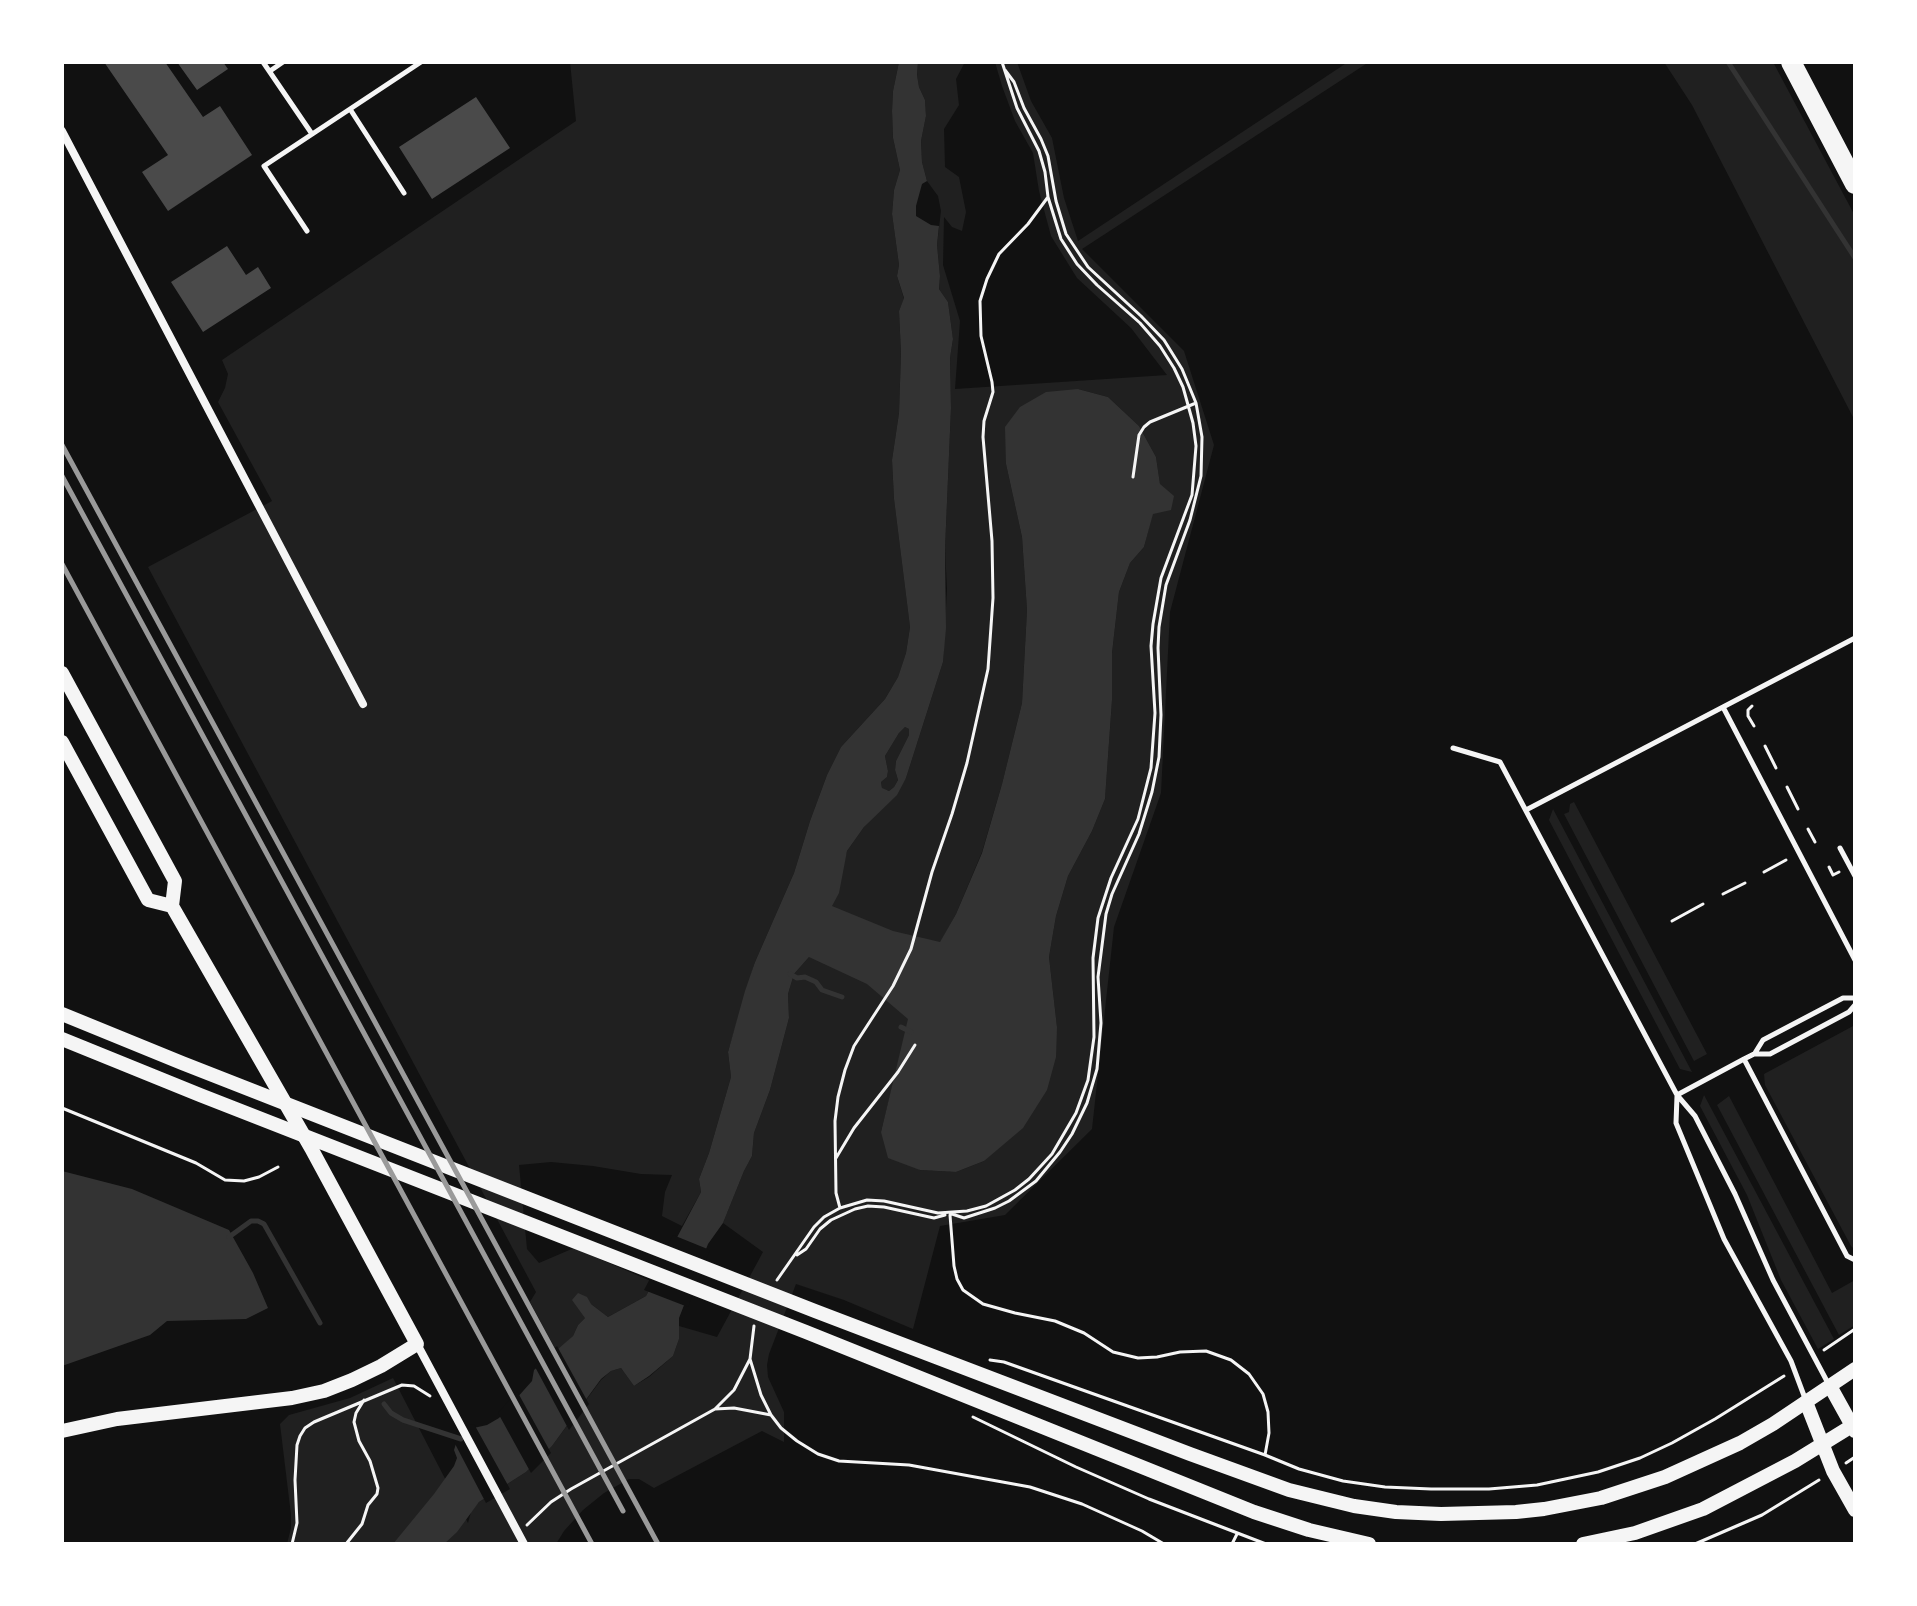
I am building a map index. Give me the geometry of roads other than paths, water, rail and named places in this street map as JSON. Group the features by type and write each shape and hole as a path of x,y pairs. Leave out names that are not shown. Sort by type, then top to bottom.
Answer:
{"highway":[{"path":"1791,62 1855,184"}],"main road":[{"path":"62,673 175,881 172,906 311,1148 417,1344 352,1380 313,1393 117,1419 62,1431"},
{"path":"62,742 148,900 172,906"},
{"path":"62,1014 815,1311 1289,1490 1354,1506 1441,1514 1516,1512 1601,1498 1665,1477 1710,1457 1773,1424 1855,1369"},
{"path":"62,1039 1254,1512 1309,1530 1369,1544"},
{"path":"1583,1544 1635,1533 1703,1509 1854,1427 1830,1386"},
{"path":"1806,1402 1833,1471 1855,1510"}],"street":[{"path":"62,131 363,704"},
{"path":"417,1344 524,1544"}],"lane":[{"path":"263,62 312,134"},
{"path":"270,71 283,62"},
{"path":"307,231 264,166 421,62"},
{"path":"350,109 404,193"},
{"path":"1526,810 1855,638"},
{"path":"1723,707 1855,960"},
{"path":"1453,748 1500,762 1677,1095 1695,1116 1735,1194 1773,1280 1830,1386"},
{"path":"1840,848 1855,876"},
{"path":"1754,1054 1763,1040 1843,998 1855,998"},
{"path":"1677,1095 1754,1054 1770,1054 1849,1012 1855,1005"},
{"path":"1744,1059 1847,1256 1855,1260"},
{"path":"1677,1095 1676,1123 1724,1239 1791,1361 1806,1402"}],"waterway":[{"path":"1728,62 1855,258"},
{"path":"790,974 797,978 805,977 816,982 822,990 842,997"},
{"path":"901,1027 911,1032"},
{"path":"229,1237 251,1221 264,1224 320,1323"},
{"path":"384,1404 403,1420 461,1439"}],"railway":[{"path":"62,445 658,1544"},
{"path":"62,476 623,1511"},
{"path":"62,564 592,1544"}]}
